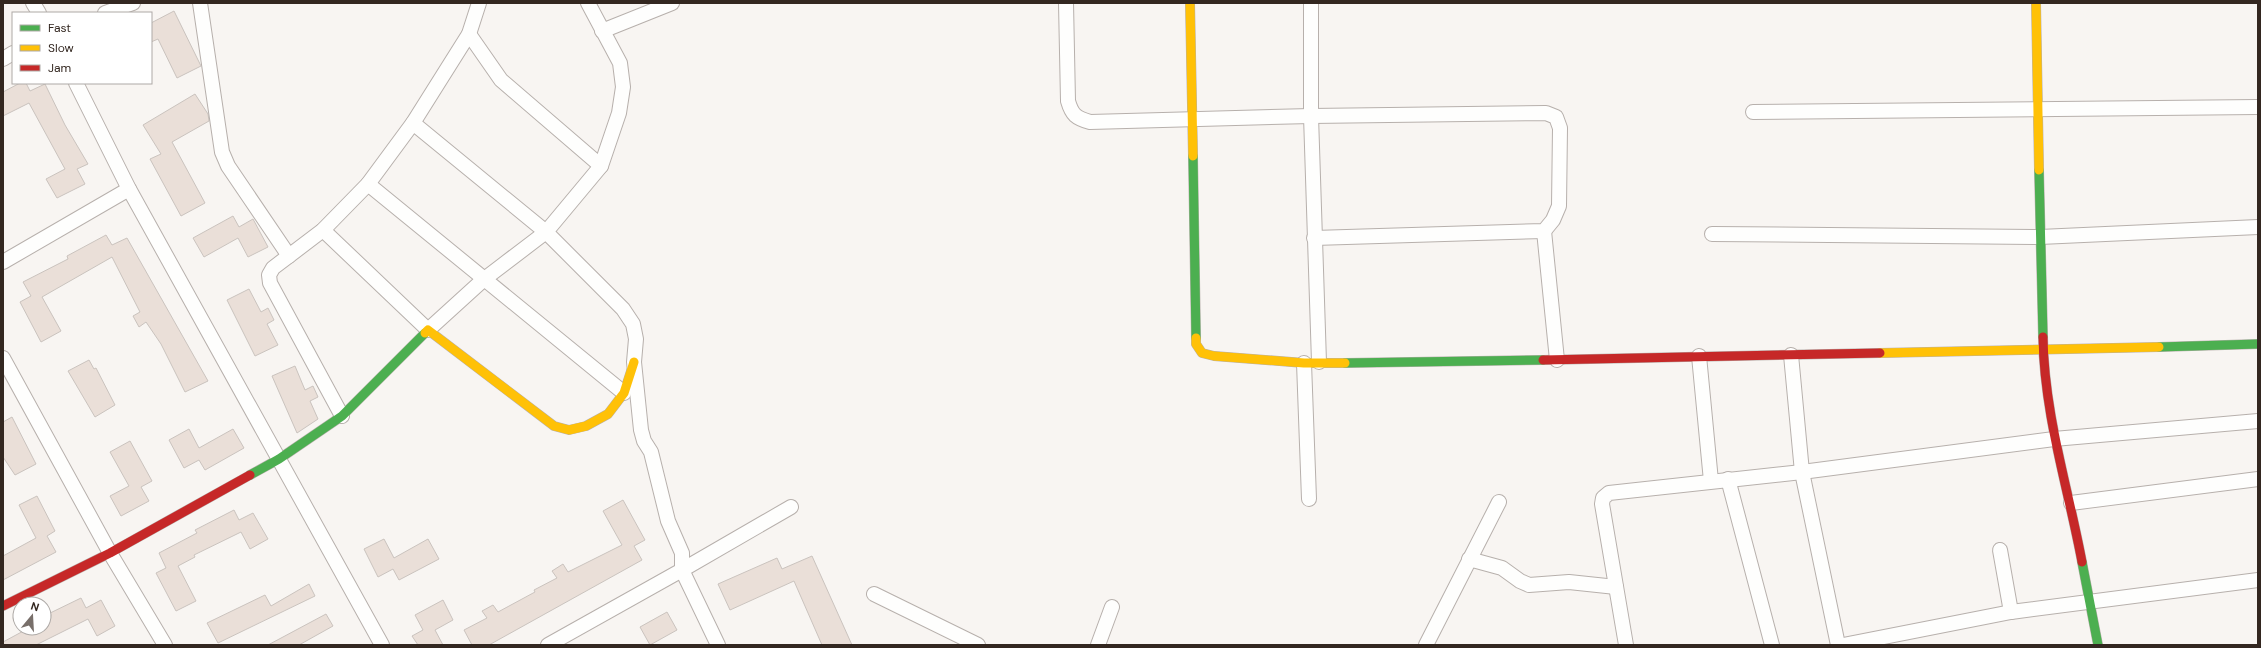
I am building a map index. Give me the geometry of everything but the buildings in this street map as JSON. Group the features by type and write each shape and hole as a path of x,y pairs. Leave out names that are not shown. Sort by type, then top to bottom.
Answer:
{"street":[{"path":"33,3 38,12"},
{"path":"107,12 133,3"},
{"path":"200,3 222,152 228,166 289,256"},
{"path":"342,416 270,283 269,275 273,268 323,230 368,184 413,123 469,34 479,3"},
{"path":"3,606 110,553 279,459 342,416 428,330 483,280 546,232 601,166 619,113 623,87 620,63 588,3"},
{"path":"602,30 670,3"},
{"path":"1066,3 1068,101 1071,113 1077,118 1090,122 1311,116 1546,113 1556,117 1560,128 1559,206 1553,220 1544,231 1557,360"},
{"path":"1190,3 1196,344 1202,353 1214,356 1304,363 2043,351 2258,344"},
{"path":"1311,3 1311,116 1319,362"},
{"path":"2036,3 2043,351 2054,439 2071,503 2098,645"},
{"path":"469,34 501,80 601,166"},
{"path":"3,59 12,54"},
{"path":"76,84 129,189 382,645"},
{"path":"1753,112 2258,107"},
{"path":"413,123 546,232 623,308 633,324 636,339 634,362 641,430 644,442 651,452 668,521 682,554 682,570 718,645"},
{"path":"368,184 483,280 624,393"},
{"path":"3,262 129,189"},
{"path":"1712,234 2040,238 2258,227"},
{"path":"323,230 428,330 554,426 569,430 586,426 608,414 624,393 634,362"},
{"path":"1314,238 1544,231"},
{"path":"1791,355 1802,472 1838,645"},
{"path":"1699,356 1711,481"},
{"path":"3,358 110,553 165,645"},
{"path":"1304,363 1309,499"},
{"path":"1626,645 1602,504 1603,498 1609,493 1802,472 2054,439 2258,422"},
{"path":"1728,479 1772,645"},
{"path":"2071,503 2258,479"},
{"path":"1426,645 1499,502"},
{"path":"548,645 791,507"},
{"path":"2000,550 2011,612"},
{"path":"1469,559 1502,568 1520,581 1529,585 1569,582 1616,587"},
{"path":"1843,645 2011,612 2090,600 2258,580"},
{"path":"874,594 978,645"},
{"path":"1098,645 1112,607"}],"traffic: fast":[{"path":"1193,156 1196,338"},
{"path":"2039,170 2043,337"},
{"path":"250,475 279,459 342,416 425,333"},
{"path":"2159,347 2258,344"},
{"path":"1345,363 1543,360"},
{"path":"2082,562 2098,645"}],"traffic: slow":[{"path":"1190,3 1193,156"},
{"path":"2036,3 2039,170"},
{"path":"425,333 428,330 554,426 569,430 586,426 608,414 624,393 634,362"},
{"path":"1196,338 1196,344 1202,353 1214,356 1304,363 1345,363"},
{"path":"1880,353 2159,347"}],"traffic: jam":[{"path":"2043,337 2044,366 2052,422 2082,562"},
{"path":"1543,360 1880,353"},
{"path":"3,606 110,553 250,475"}]}
